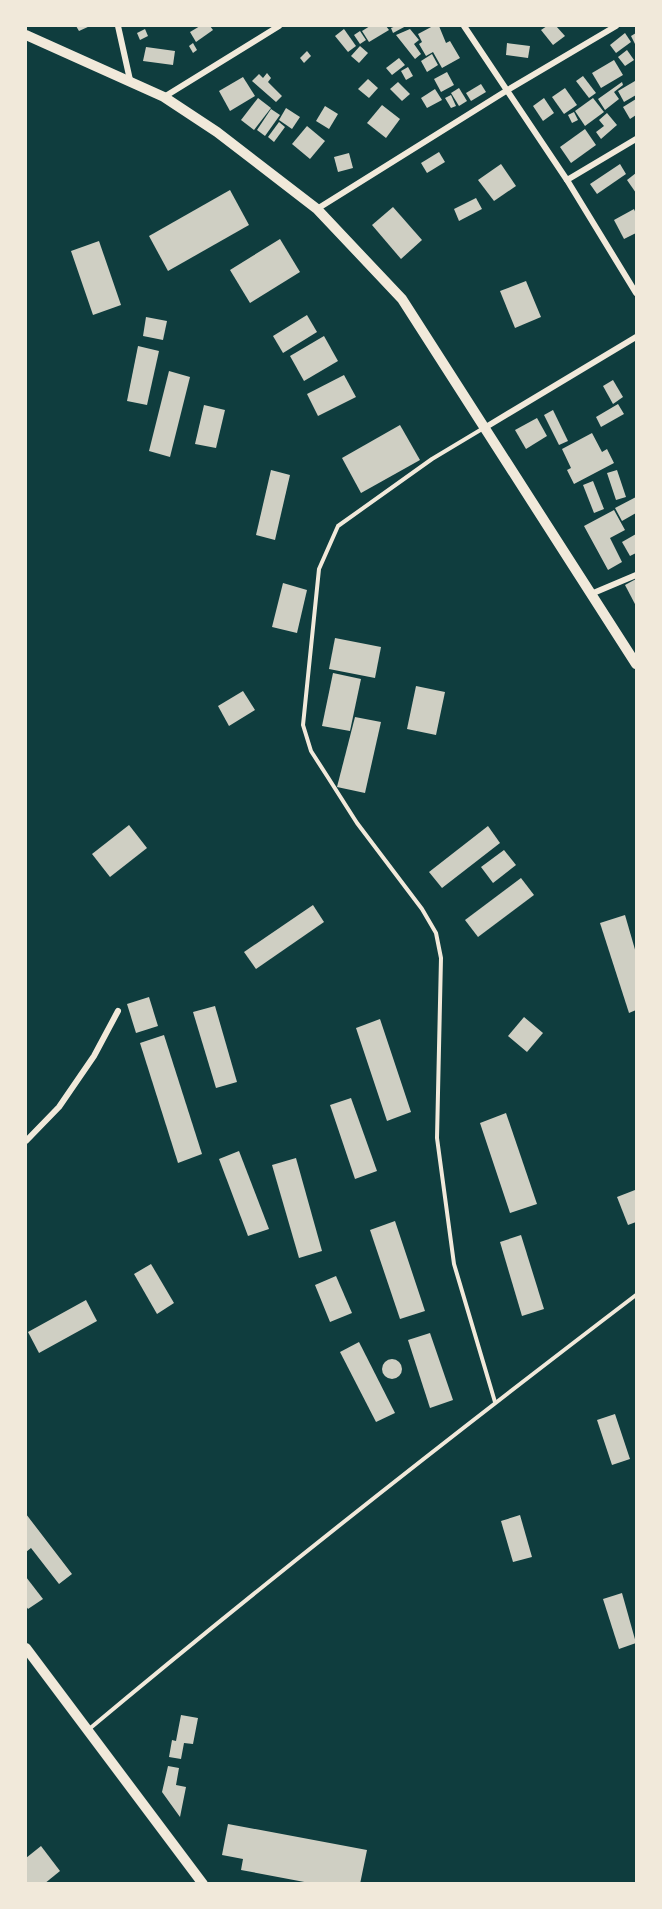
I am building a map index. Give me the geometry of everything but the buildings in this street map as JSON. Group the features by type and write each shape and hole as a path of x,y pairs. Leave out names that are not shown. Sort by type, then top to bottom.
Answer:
{"main road":[{"path":"26,35 164,97 217,132 317,209 402,299 636,664"},
{"path":"26,1648 203,1884"}],"street":[{"path":"118,26 130,80"},
{"path":"164,97 279,26"},
{"path":"464,26 567,180 636,293"},
{"path":"317,209 506,91 616,26"},
{"path":"567,180 636,139"},
{"path":"486,427 636,337"},
{"path":"591,594 636,575"},
{"path":"26,1141 59,1107 94,1056 118,1011"}],"lane":[{"path":"486,427 432,459 338,526 318,570 303,725 317,760 357,823 423,909 436,933 441,958 437,1138 454,1264 495,1402"},
{"path":"88,1730 216,1622 495,1402 636,1295"}]}
